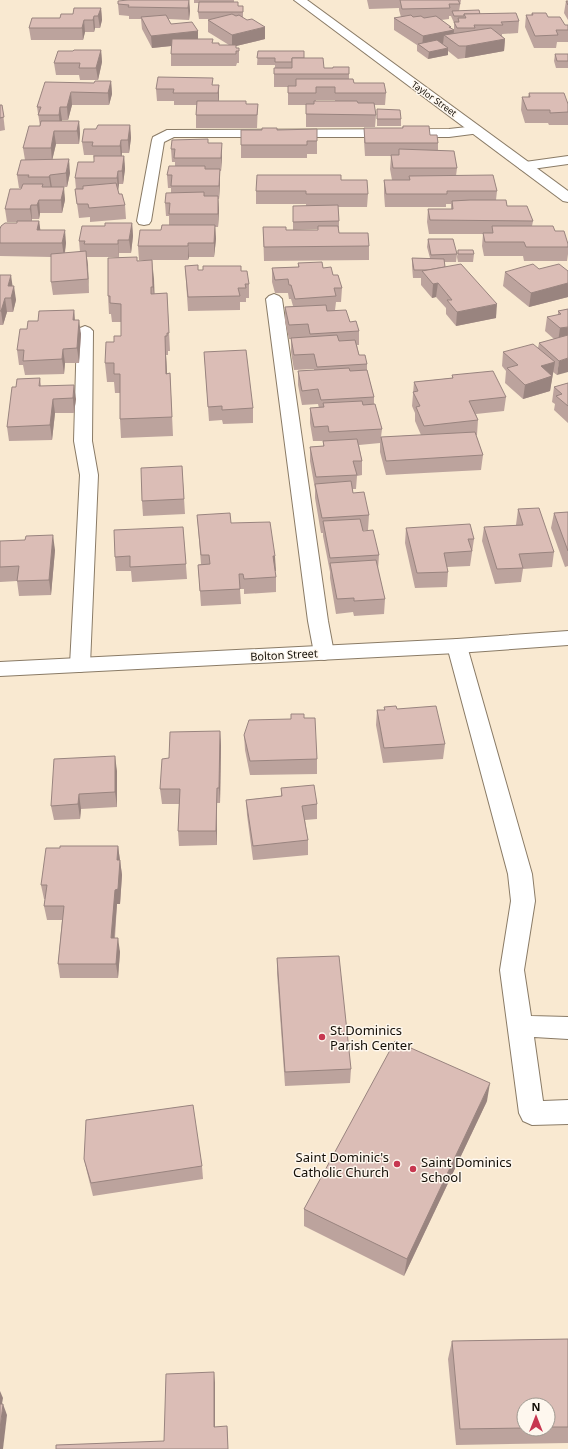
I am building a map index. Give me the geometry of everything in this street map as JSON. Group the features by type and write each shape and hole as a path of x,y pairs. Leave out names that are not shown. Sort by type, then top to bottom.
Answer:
{"street":[{"name":"Taylor Street","path":"300,0 568,198"},
{"name":"Bolton Street","path":"0,669 457,646 568,638"}],"lane":[{"path":"144,221 158,140 166,134 185,132 449,134 476,130"},
{"path":"525,166 568,160"},
{"path":"274,299 317,613 324,652"},
{"path":"80,665 89,475 83,440 85,331"},
{"path":"457,646 520,874 523,902 512,970 532,1113 568,1112"},
{"path":"520,1026 568,1028"}],"building":[{"path":"189,0 188,8 128,7 129,5 118,4 118,1"},
{"path":"400,0 458,0 460,4 449,4 450,8 402,9"},
{"path":"199,2 238,2 238,6 243,6 243,12 198,12"},
{"path":"74,8 101,8 98,16 94,16 93,20 84,20 82,28 29,28 32,18 60,18 61,14 73,14"},
{"path":"479,10 480,14 464,14 464,16 454,16 452,11"},
{"path":"516,13 519,21 501,22 503,25 474,25 475,28 457,28 454,22 459,22 458,18 466,18 464,14"},
{"path":"532,13 546,13 548,17 560,17 565,25 568,25 568,30 556,30 558,35 535,36 526,15 533,15"},
{"path":"232,14 236,16 239,15 247,20 252,19 265,27 232,35 208,20"},
{"path":"166,15 171,24 192,22 198,31 151,36 141,17"},
{"path":"411,15 413,17 421,16 424,18 436,16 454,30 423,36 394,18"},
{"path":"491,28 505,39 459,46 444,35"},
{"path":"172,39 213,39 212,43 219,43 219,45 236,45 236,48 239,48 239,51 236,51 236,54 171,54"},
{"path":"437,40 448,48 429,52 418,44"},
{"path":"101,50 96,68 79,68 80,63 54,63 58,51"},
{"path":"258,51 304,51 304,58 292,58 292,62 275,62 275,58 257,58"},
{"path":"555,54 568,54 568,61 557,61"},
{"path":"292,58 323,58 324,68 349,67 349,74 274,74 274,68 292,68"},
{"path":"158,77 213,78 212,85 219,85 218,93 173,93 174,89 156,89"},
{"path":"296,79 353,79 354,83 384,83 386,93 335,93 335,87 316,87 316,93 288,93 288,86 296,86"},
{"path":"95,81 111,81 108,93 71,92 67,107 60,107 59,115 38,115 41,107 37,107 45,82 94,83"},
{"path":"529,93 564,93 568,104 568,112 550,113 550,110 527,110 522,97 530,97"},
{"path":"197,101 246,101 246,104 258,104 257,115 196,115"},
{"path":"314,101 357,101 358,103 374,103 376,115 306,114 306,104 314,104"},
{"path":"0,105 2,105 4,117 0,118"},
{"path":"377,109 400,110 401,119 377,119"},
{"path":"41,121 79,121 77,131 54,131 51,148 23,148 29,126 40,126"},
{"path":"98,125 130,125 128,140 121,140 120,146 92,146 93,142 82,142 84,129 96,129"},
{"path":"403,126 429,126 430,135 437,135 438,143 365,143 364,128 403,128"},
{"path":"262,128 277,128 277,130 317,129 317,141 307,141 307,145 241,145 241,130 262,130"},
{"path":"208,139 208,143 222,143 221,158 174,158 175,149 171,149 172,140"},
{"path":"399,149 454,151 457,168 393,168 391,155 399,155"},
{"path":"94,156 124,156 122,171 118,171 117,178 75,178 78,162 94,162"},
{"path":"69,159 66,173 50,175 49,177 28,177 29,175 17,175 21,160"},
{"path":"169,166 205,166 205,169 220,169 219,186 171,186 172,175 167,175"},
{"path":"257,175 341,175 341,180 367,180 368,194 306,194 306,191 256,191"},
{"path":"493,175 497,191 447,191 447,194 386,194 384,180 410,180 409,176"},
{"path":"116,183 119,194 122,194 125,205 89,208 88,204 77,204 75,189 83,189 83,186"},
{"path":"23,184 43,184 42,187 64,187 61,200 39,200 37,205 31,205 30,209 5,209 10,189 21,189"},
{"path":"204,192 204,196 218,196 218,214 169,214 170,203 165,203 166,193"},
{"path":"506,200 507,206 527,206 533,221 430,220 428,209 453,209 452,201"},
{"path":"338,205 339,221 293,222 293,206"},
{"path":"17,221 39,221 37,230 65,230 62,243 0,243 1,226 5,223 17,223"},
{"path":"105,223 132,223 129,240 118,240 118,244 84,244 85,241 79,241 82,226 105,226"},
{"path":"162,225 215,225 214,243 188,243 188,246 138,246 140,230 161,230"},
{"path":"318,226 338,226 339,233 368,233 369,246 264,247 263,227 286,227 286,230 318,230"},
{"path":"492,226 553,226 555,231 564,231 568,247 526,247 524,242 485,242 483,233 493,233"},
{"path":"428,239 453,239 457,254 431,255"},
{"path":"458,250 473,250 474,254 458,254"},
{"path":"86,251 88,279 51,282 51,254"},
{"path":"137,257 137,261 152,260 153,287 151,287 151,294 167,293 169,333 165,336 166,374 170,373 172,417 120,419 120,374 114,374 114,363 105,363 106,342 114,342 114,336 121,336 121,304 110,303 110,296 108,296 108,258"},
{"path":"412,258 444,259 445,267 428,270 414,270"},
{"path":"322,262 323,268 331,267 333,275 338,275 342,288 334,288 336,296 295,299 288,279 275,280 272,268 299,267 298,263"},
{"path":"461,264 497,304 457,312 447,300 452,300 438,283 433,284 422,271"},
{"path":"533,264 539,269 559,264 568,271 568,283 531,293 505,272"},
{"path":"198,265 198,270 203,270 203,266 241,266 241,271 247,271 249,284 245,284 246,288 238,288 240,296 188,297 185,266"},
{"path":"0,275 11,275 8,286 14,286 11,298 5,298 1,311 0,311"},
{"path":"326,305 327,311 346,310 350,322 356,321 359,331 310,334 308,324 289,325 285,307"},
{"path":"568,309 568,327 560,328 547,317 561,314 558,311"},
{"path":"74,310 73,320 79,320 77,348 63,349 62,359 23,361 24,350 17,350 20,329 27,329 28,321 38,321 39,311"},
{"path":"337,335 339,341 355,340 359,355 365,355 367,364 317,367 314,354 294,355 291,338"},
{"path":"568,335 568,358 559,361 539,343"},
{"path":"533,344 555,362 541,366 552,376 525,385 507,368 518,365 503,352"},
{"path":"246,350 253,408 222,410 222,406 208,407 204,352"},
{"path":"349,368 350,371 367,370 374,397 321,400 318,389 302,391 298,371"},
{"path":"493,371 506,397 469,401 478,420 424,426 416,407 420,406 413,392 418,391 414,382 453,378 452,375"},
{"path":"40,378 39,386 74,385 73,398 53,399 50,425 7,427 12,387 16,387 17,379"},
{"path":"568,383 568,406 556,396 562,394 554,387"},
{"path":"362,401 363,405 375,404 382,429 329,432 328,426 314,427 310,408 324,407 323,403"},
{"path":"475,432 483,455 386,461 381,437"},
{"path":"357,439 362,461 353,461 357,475 316,477 310,447 324,446 323,441"},
{"path":"182,466 184,499 142,501 141,468"},
{"path":"351,481 353,493 364,492 369,515 322,518 315,484"},
{"path":"539,508 554,552 519,554 523,568 497,569 484,527 523,525 518,509"},
{"path":"568,512 568,551 554,513"},
{"path":"230,513 231,523 270,522 275,556 273,556 276,577 244,579 243,574 239,574 240,589 200,591 198,565 210,564 209,555 201,555 197,515"},
{"path":"360,519 363,531 373,530 379,555 330,558 323,521"},
{"path":"470,524 474,539 468,539 472,551 444,553 448,572 417,573 406,528"},
{"path":"183,527 186,564 130,567 130,556 115,557 114,530"},
{"path":"53,535 49,580 17,581 19,566 0,567 0,541 25,540 26,536"},
{"path":"376,560 385,599 354,601 354,598 337,599 330,563"},
{"path":"396,706 397,709 436,706 445,744 384,748 377,710 385,710 384,707"},
{"path":"291,714 304,714 304,718 315,718 317,759 250,761 244,735 249,720 291,719"},
{"path":"220,731 219,788 217,788 216,831 178,831 180,789 160,789 162,759 169,758 170,732"},
{"path":"115,756 115,792 79,794 78,804 51,806 54,759"},
{"path":"314,785 317,804 302,806 308,840 253,846 246,800 282,796 281,788"},
{"path":"60,846 118,846 117,860 120,860 118,889 115,890 111,938 118,938 116,964 58,964 64,906 44,906 47,885 41,885 46,848 60,848"},
{"path":"339,956 351,1069 285,1072 277,958"},
{"name":"Saint Dominic's Catholic Church","path":"395,1041 490,1083 407,1259 304,1209"},
{"path":"193,1105 202,1166 91,1183 84,1159 86,1120"},
{"path":"568,1339 568,1427 556,1427 556,1397 516,1397 516,1428 460,1429 452,1341"},
{"path":"214,1372 214,1427 227,1426 228,1449 56,1449 56,1445 164,1441 166,1374"},
{"path":"0,1404 3,1404 0,1429"}],"place":[{"name":"St.Dominics Parish Center","path":"322,1037"},
{"name":"Saint Dominic's Catholic Church","path":"397,1164"},
{"name":"Saint Dominics School","path":"413,1169"}]}
